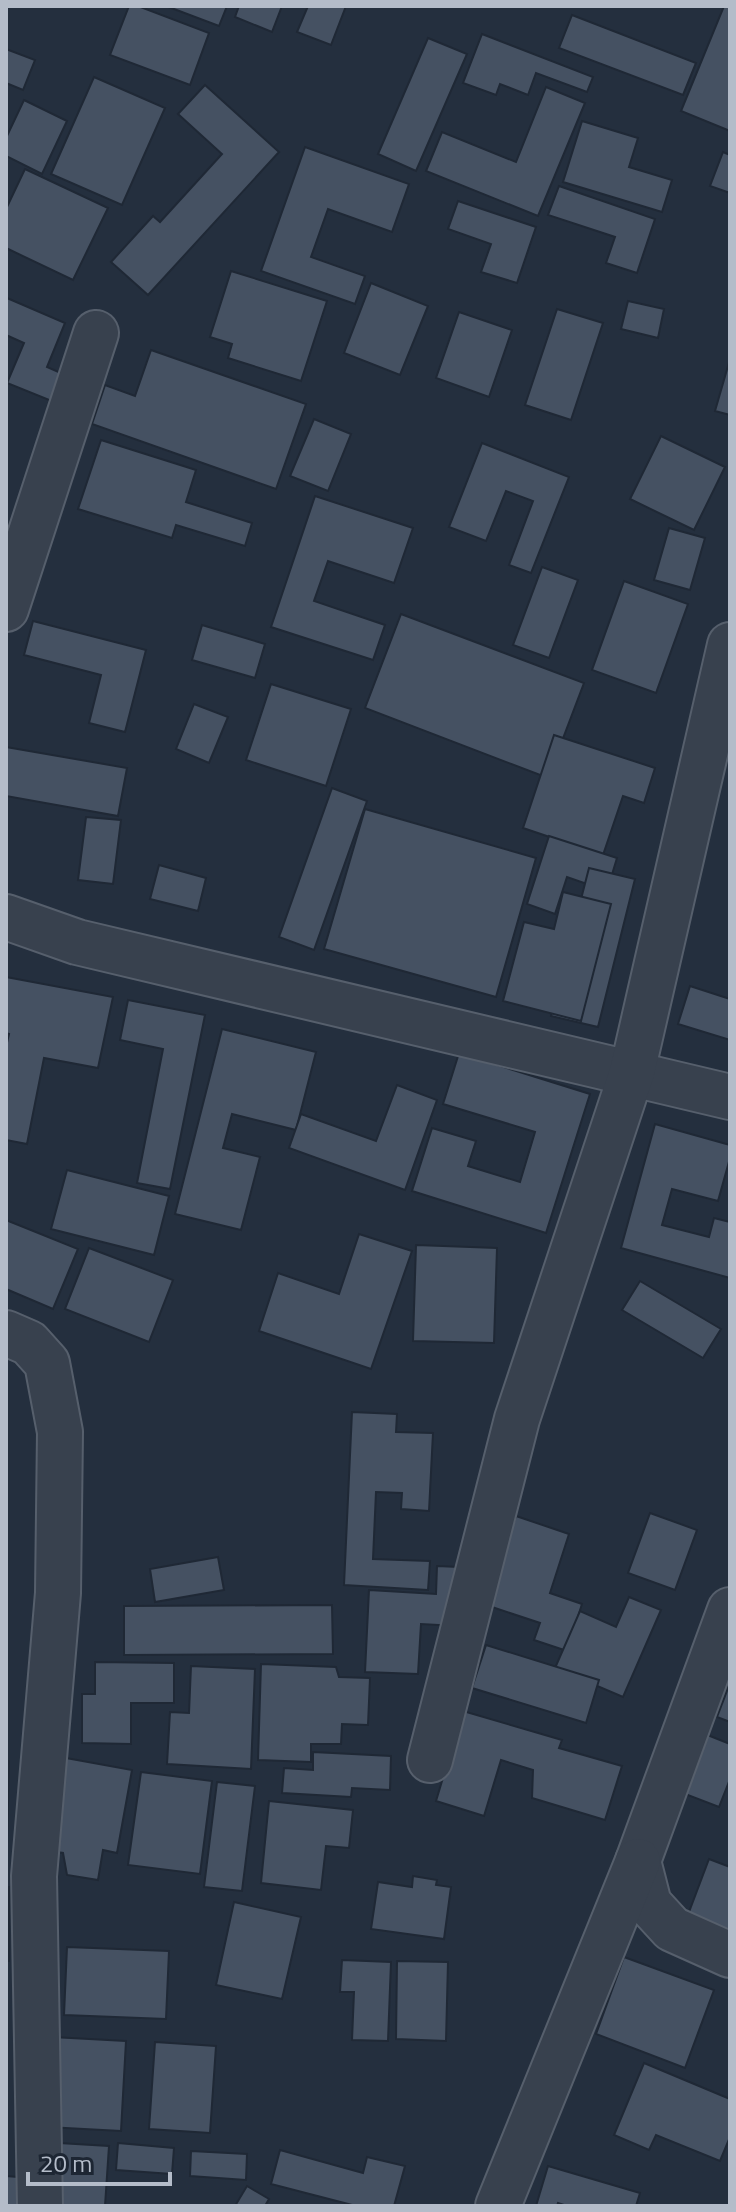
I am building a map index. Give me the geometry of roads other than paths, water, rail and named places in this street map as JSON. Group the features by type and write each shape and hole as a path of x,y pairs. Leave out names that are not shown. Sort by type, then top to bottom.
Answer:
{"street":[{"path":"6,609 96,333"},
{"path":"430,1760 517,1419 632,1072 730,645"},
{"path":"6,917 77,942 730,1097"},
{"path":"6,1333 29,1343 47,1363 60,1432 58,1593 34,1876 40,2206"},
{"path":"498,2206 638,1861 730,1610"},
{"path":"638,1861 649,1904 672,1929 730,1955"}]}
